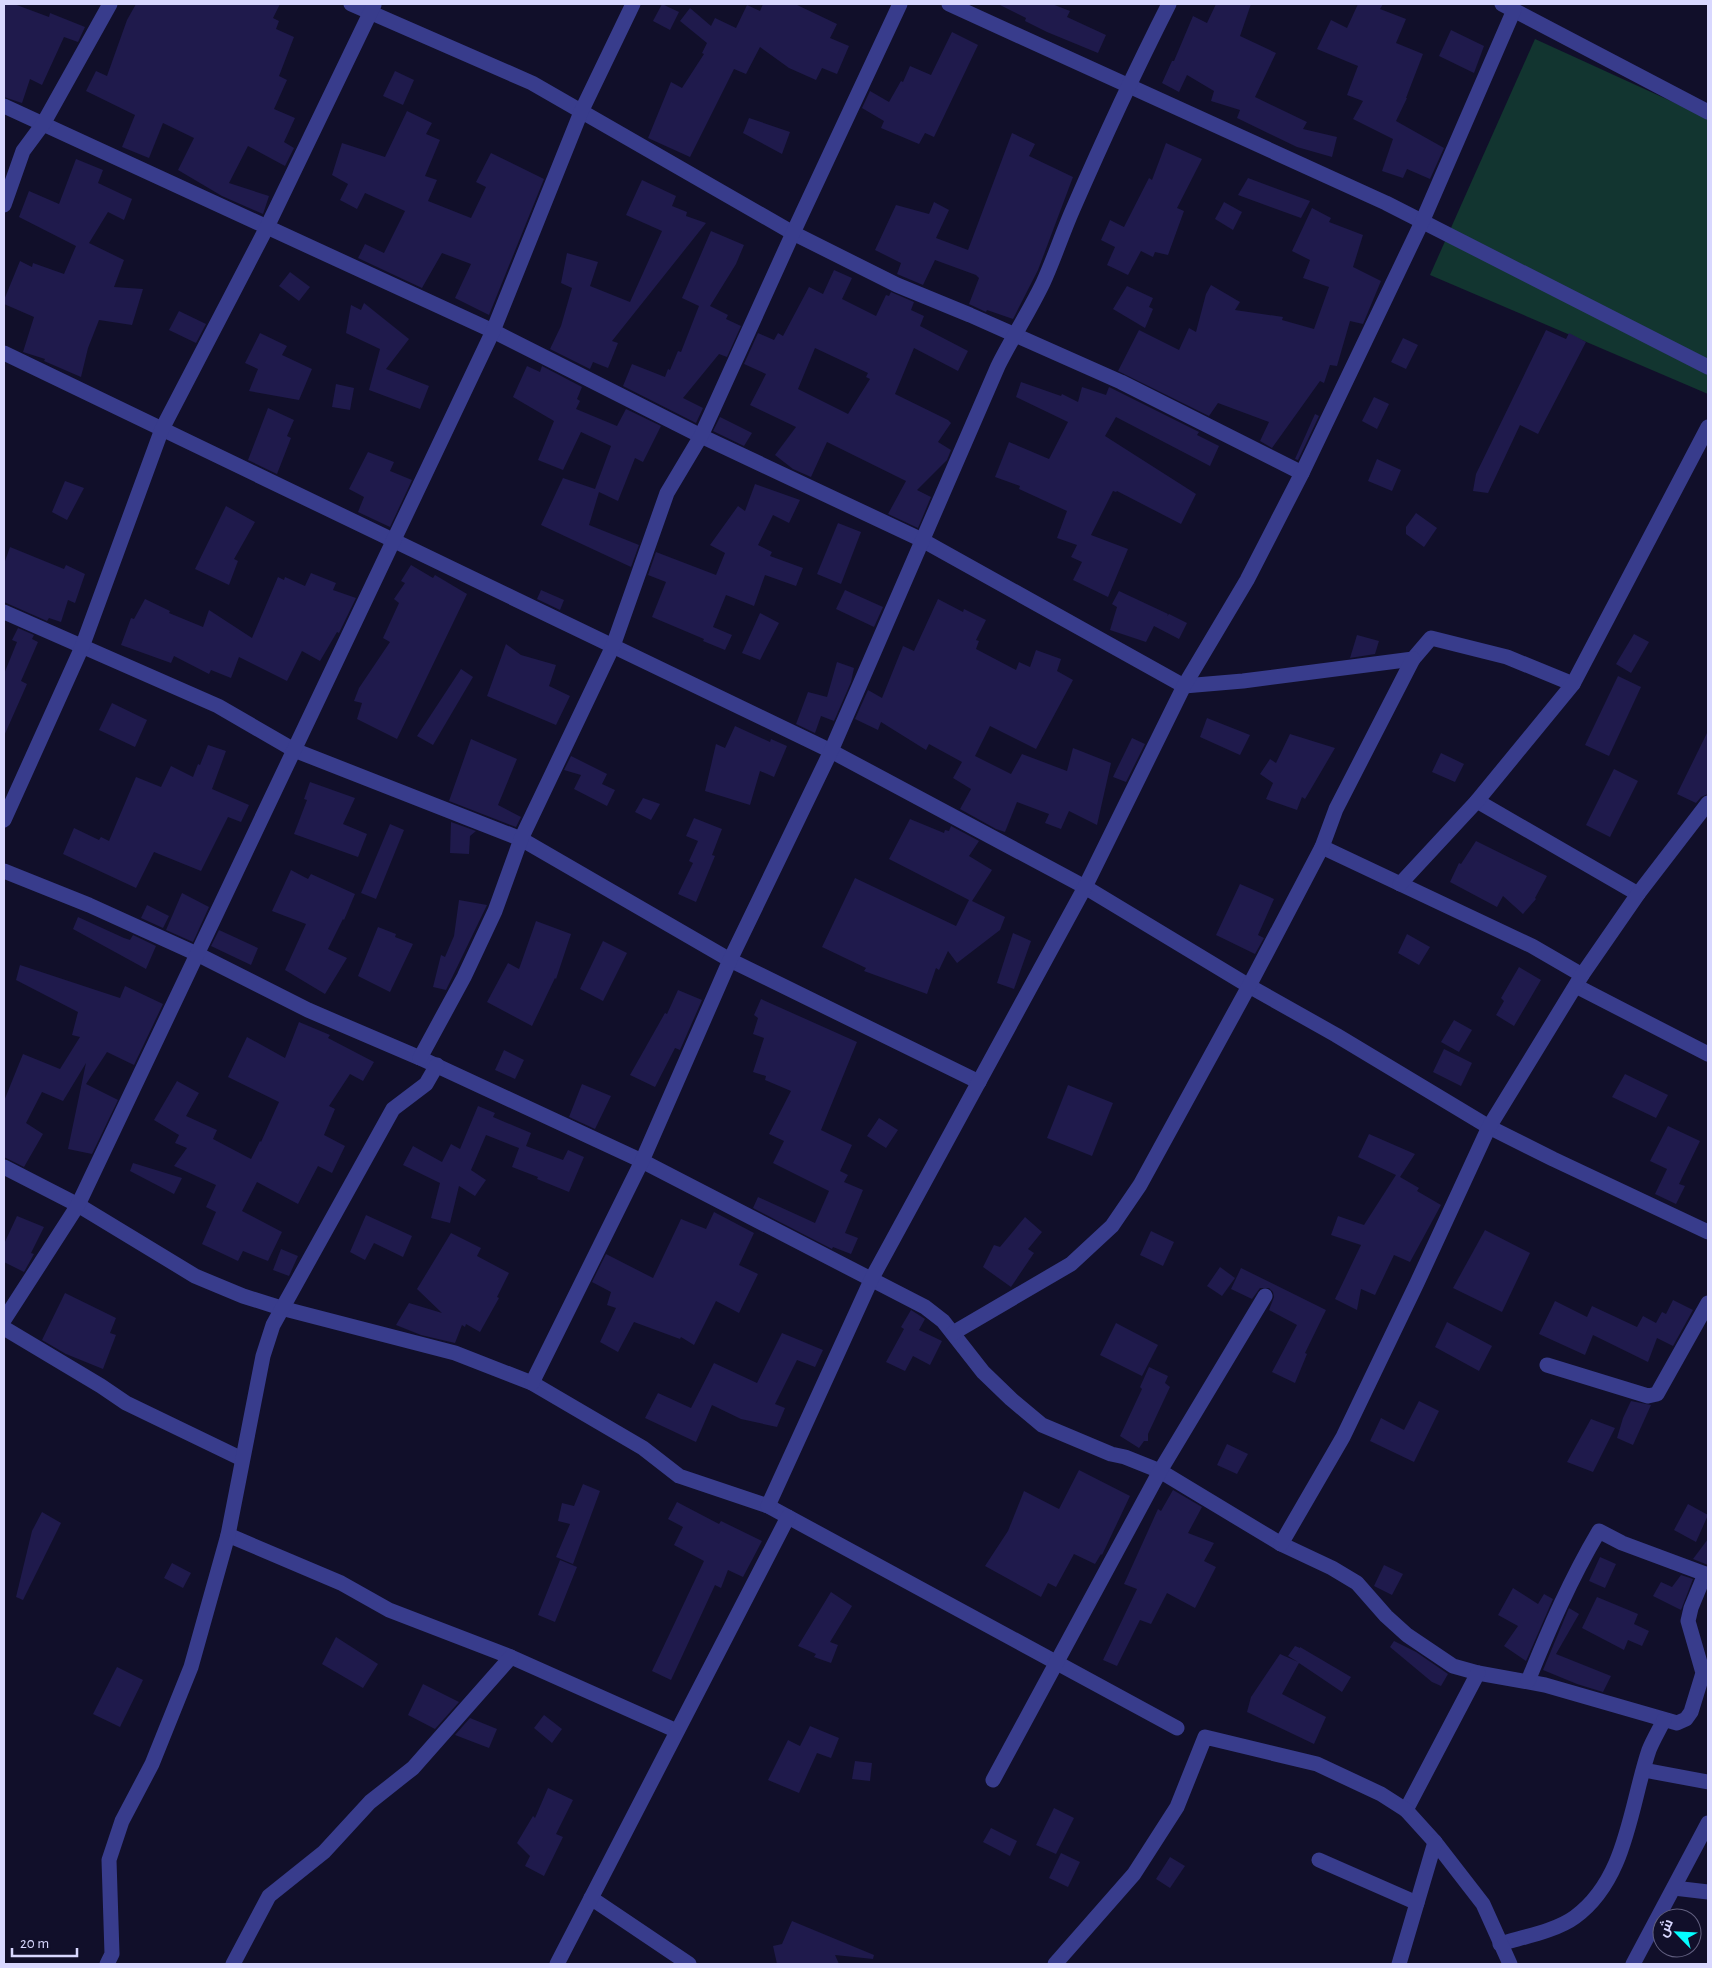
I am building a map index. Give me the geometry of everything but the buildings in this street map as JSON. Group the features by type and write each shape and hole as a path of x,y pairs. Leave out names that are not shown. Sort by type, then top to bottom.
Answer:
{"street":[{"path":"4,205 23,151 43,124 110,4"},
{"path":"351,4 373,8 532,83 793,233 897,284 1121,382 1302,473"},
{"path":"4,1320 78,1205 493,331 581,112 633,4"},
{"path":"420,1058 464,977 495,911 521,839 613,646 667,493 701,436 900,4"},
{"path":"949,4 1386,203 1708,367"},
{"path":"532,1383 642,1161 730,960 831,751 1014,334 1044,281 1128,85 1169,4"},
{"path":"768,1506 872,1278 1085,887 1184,686 1247,580 1302,473 1422,222 1508,7 1708,112"},
{"path":"4,820 82,647 162,429 267,226 373,8"},
{"path":"4,106 493,331 701,436 922,540 1184,686 1243,681 1413,659"},
{"path":"4,353 831,751 1085,887 1489,1127 1552,1159 1708,1232"},
{"path":"1400,884 1477,801 1573,684 1708,427"},
{"path":"4,612 218,706 294,750 521,839 730,960 979,1082"},
{"path":"953,1334 1071,1264 1112,1226 1140,1185 1249,986 1322,847 1344,793 1413,659 1431,638 1507,656 1573,684"},
{"path":"1477,801 1638,894"},
{"path":"1281,1544 1343,1437 1489,1127 1579,981 1638,894 1708,803"},
{"path":"1322,847 1532,946 1579,981 1708,1054"},
{"path":"4,871 88,905 197,954 308,1010 420,1058 642,1161 925,1307 943,1321 983,1372 1042,1425 1111,1454 1125,1457 1160,1471 1281,1544 1332,1568 1357,1583 1386,1616 1407,1635 1453,1666 1478,1674 1528,1682 1545,1684 1677,1723 1686,1719 1691,1712 1695,1704 1702,1673 1688,1621 1691,1608 1706,1575 1622,1543 1599,1531 1577,1568 1561,1602 1528,1682"},
{"path":"107,1964 112,1954 109,1860 122,1821 152,1764 191,1667 228,1535 263,1356 273,1325 393,1109 426,1084 437,1066"},
{"path":"4,1167 78,1205 196,1276 243,1296 281,1308 455,1353 532,1383 643,1448 679,1476 768,1506 1177,1728"},
{"path":"993,1780 1160,1471 1265,1296"},
{"path":"1548,1365 1648,1396 1657,1394 1708,1303"},
{"path":"4,1328 126,1402 242,1459"},
{"path":"557,1964 788,1517"},
{"path":"228,1535 341,1583 390,1610 512,1657 678,1731"},
{"path":"233,1964 269,1896 324,1852 370,1802 413,1768 512,1657"},
{"path":"1406,1810 1478,1674"},
{"path":"1500,1944 1562,1924 1575,1917 1593,1901 1615,1869 1650,1748 1664,1720"},
{"path":"1055,1964 1134,1874 1177,1807 1205,1737 1317,1764 1381,1794 1406,1810 1435,1842 1483,1904 1510,1964"},
{"path":"1644,1770 1708,1782"},
{"path":"1633,1964 1708,1823"},
{"path":"1399,1964 1435,1842"},
{"path":"1319,1860 1417,1902"},
{"path":"1674,1888 1708,1892"},
{"path":"591,1898 687,1963"}],"green space":[{"path":"1535,39 1708,118 1708,394 1430,275"}]}
